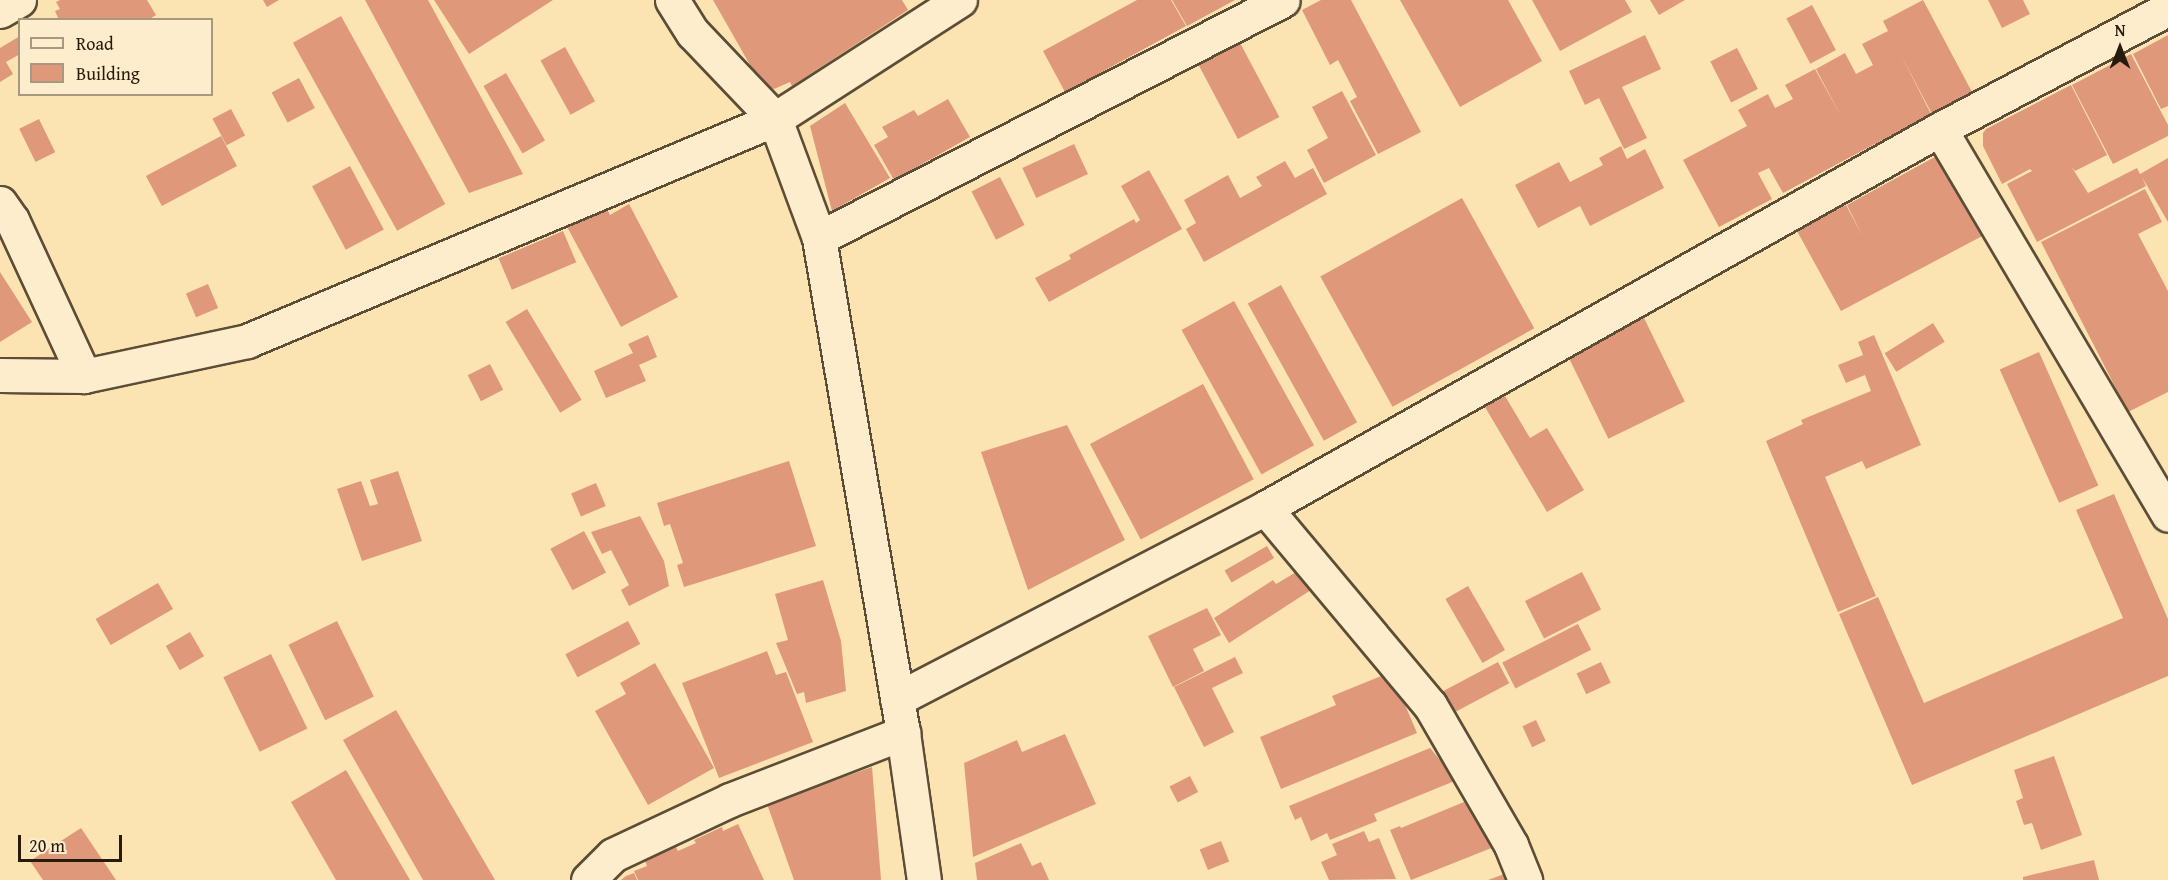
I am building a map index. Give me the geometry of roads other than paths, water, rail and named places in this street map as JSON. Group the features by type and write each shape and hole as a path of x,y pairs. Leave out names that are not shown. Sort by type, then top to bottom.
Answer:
{"street":[{"path":"0,11 18,0"},
{"path":"672,0 693,33 775,119 819,238 903,733 924,880"},
{"path":"0,375 84,376 247,341 775,119 960,0"},
{"path":"819,238 1283,0"},
{"path":"897,699 1265,508 1940,129 2168,9"},
{"path":"1940,129 2168,515"},
{"path":"0,203 12,220 84,376"},
{"path":"1265,508 1430,705 1511,845 1526,880"},
{"path":"588,880 613,855 730,800 903,733"}]}
